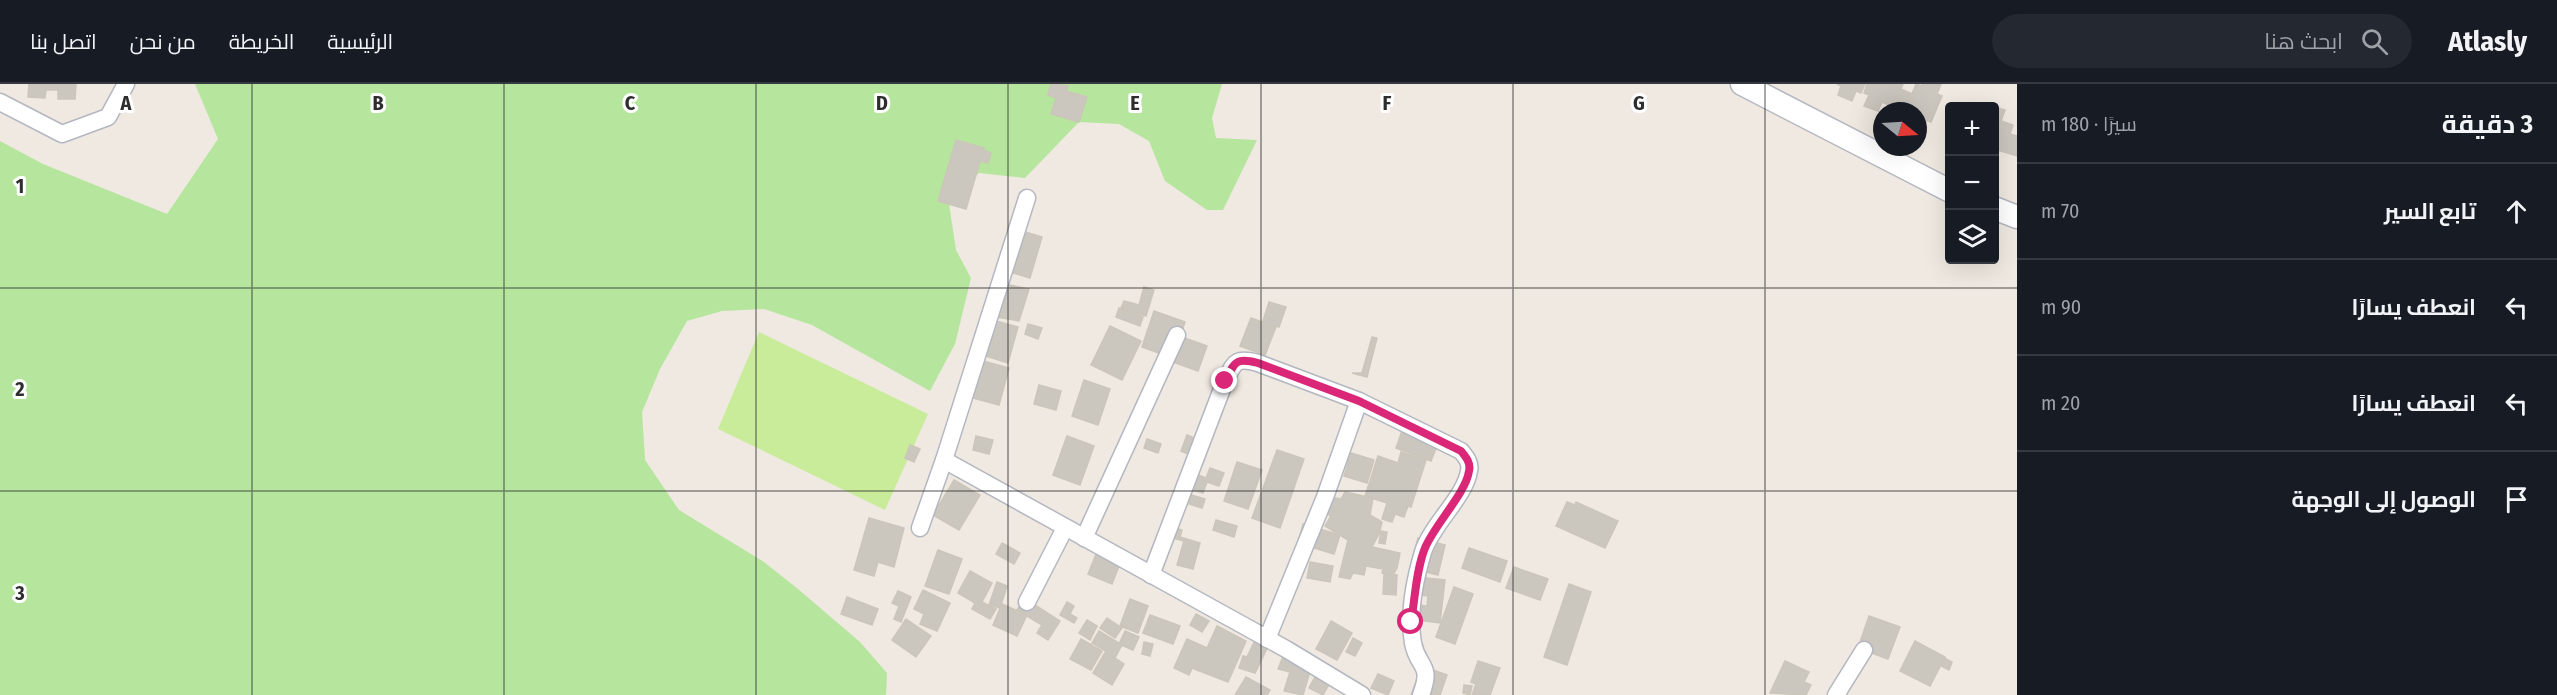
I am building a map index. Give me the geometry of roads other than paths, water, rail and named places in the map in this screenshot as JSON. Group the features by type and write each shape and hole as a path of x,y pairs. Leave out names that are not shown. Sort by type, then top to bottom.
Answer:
{"street":[{"path":"0,102 62,134 108,117 126,84"},
{"path":"1742,84 1945,188"},
{"path":"920,528 944,460 1027,198"},
{"path":"1999,210 2017,217"},
{"path":"1084,538 1177,335"},
{"path":"1151,575 1225,381 1234,363 1244,359 1258,363 1359,401 1461,451 1468,459 1470,471 1462,488 1436,526 1424,550 1411,622 1413,646 1426,669 1427,679 1421,695"},
{"path":"1267,639 1325,497 1359,401"},
{"path":"944,460 1267,639 1362,695"},
{"path":"1027,602 1065,528"},
{"path":"1836,695 1864,650"}]}
